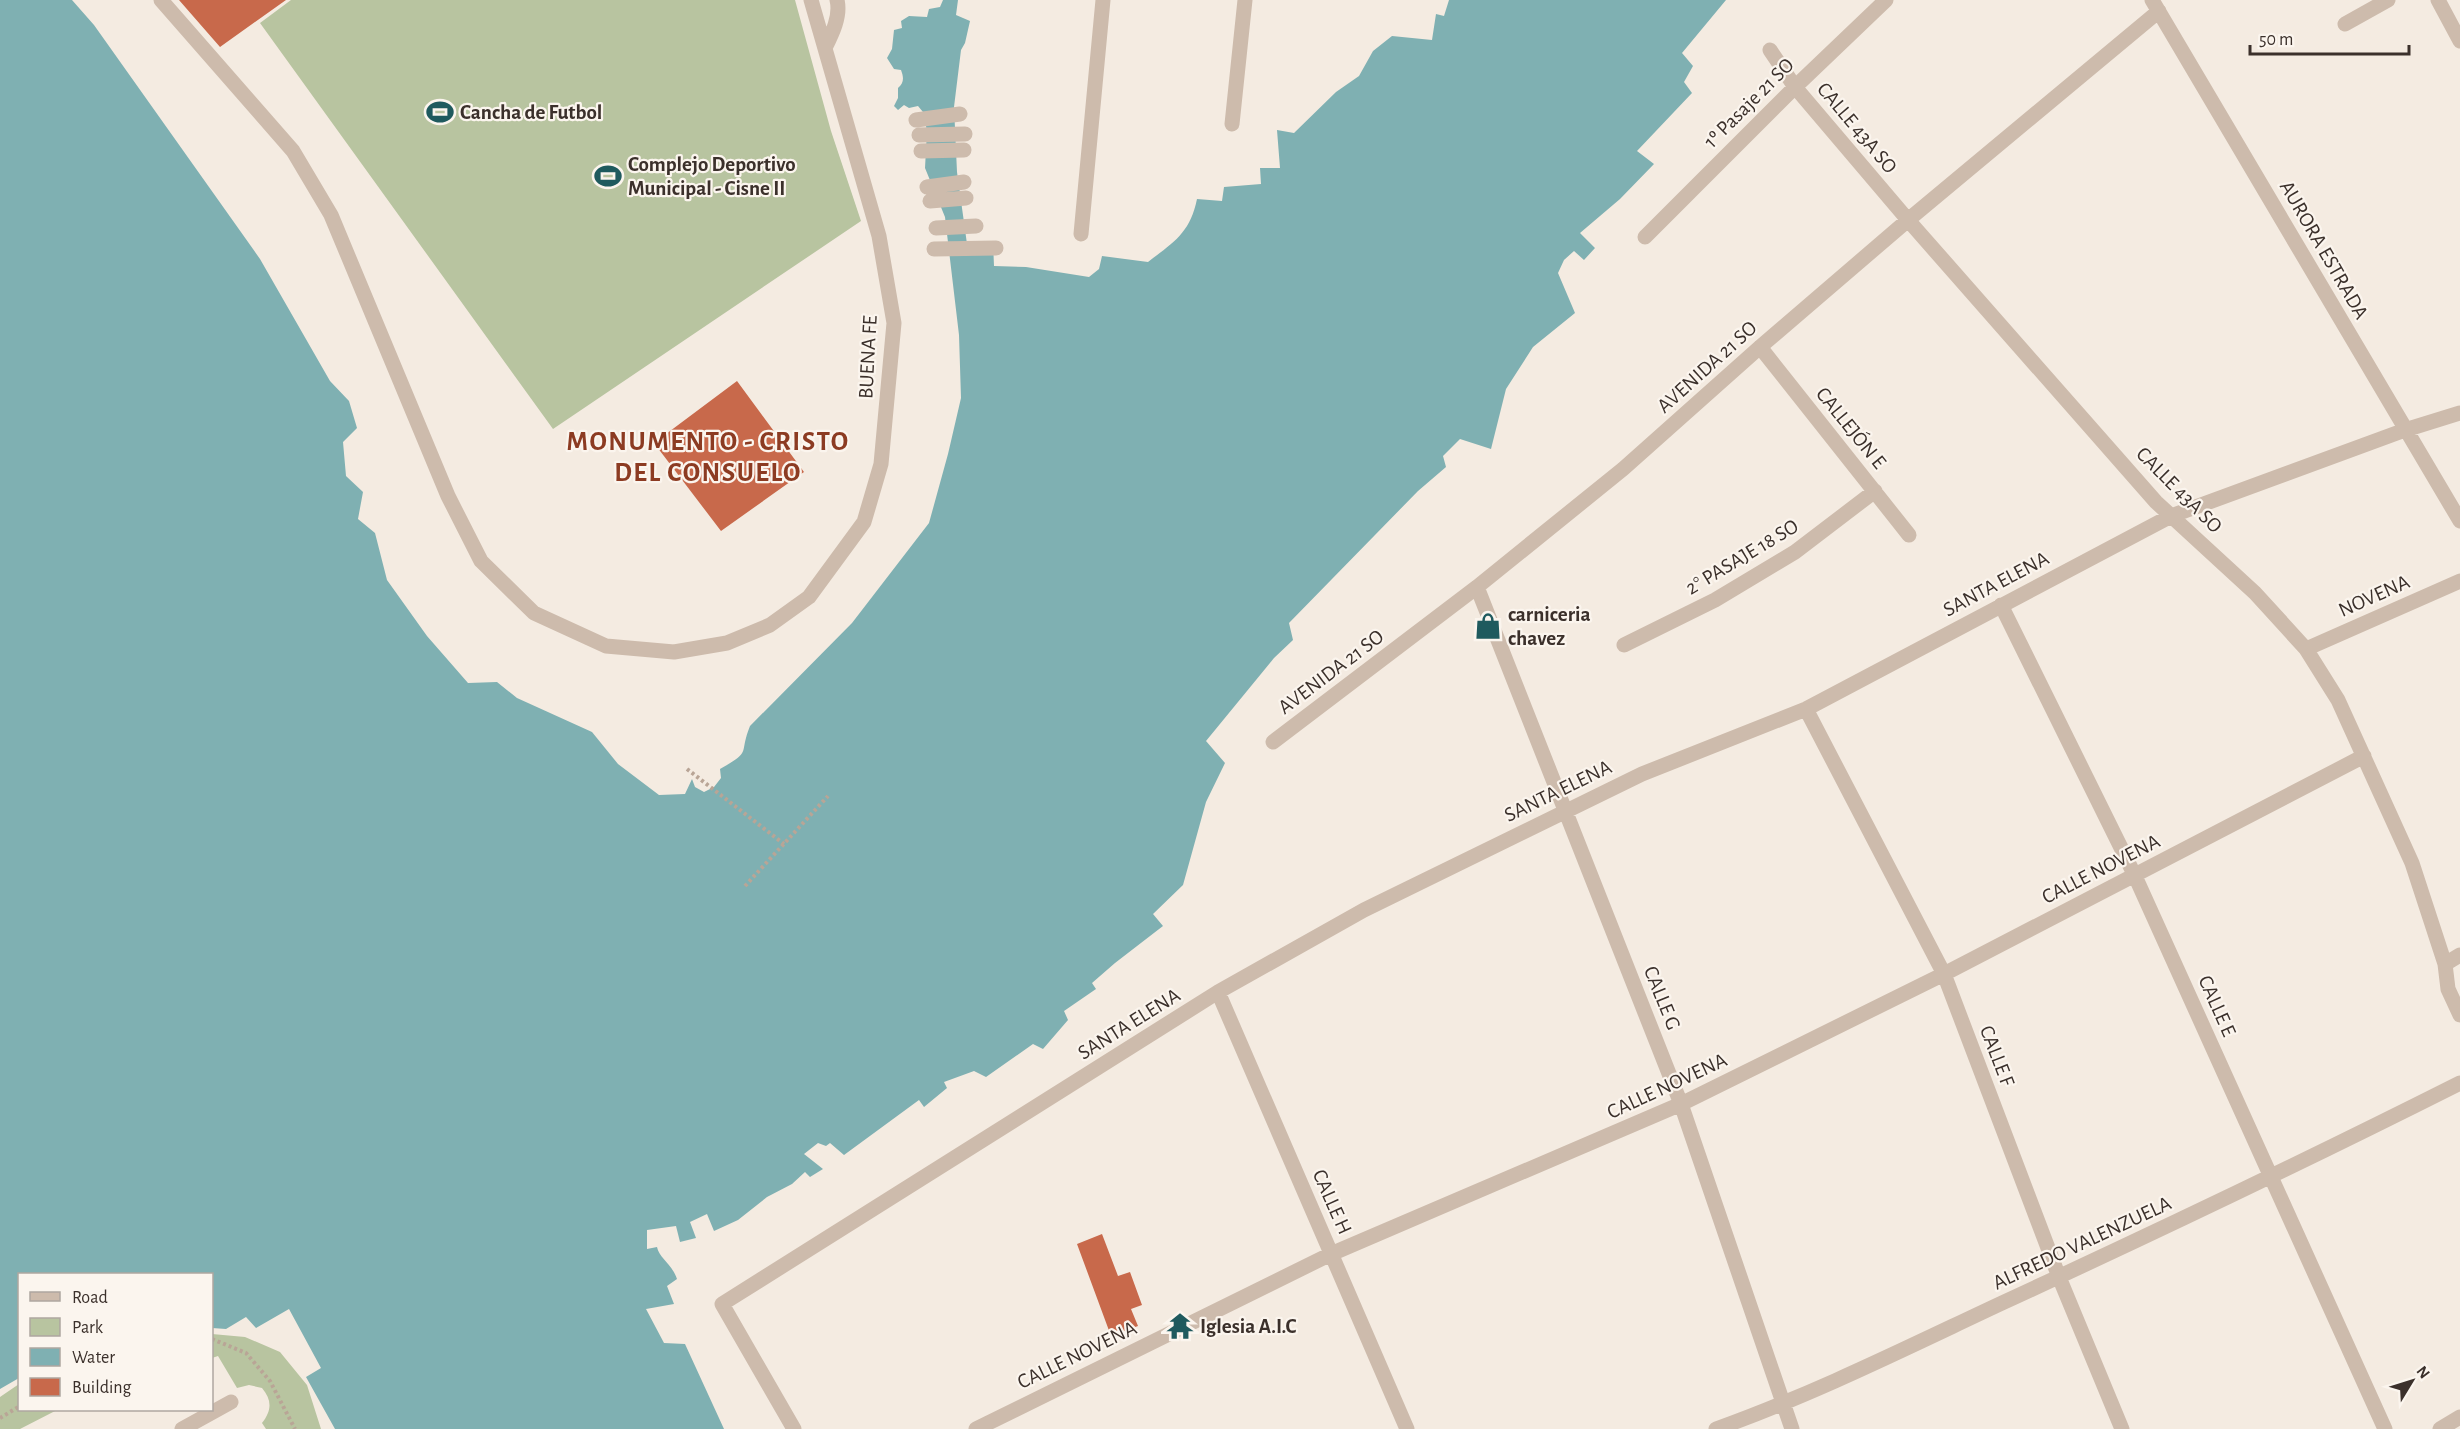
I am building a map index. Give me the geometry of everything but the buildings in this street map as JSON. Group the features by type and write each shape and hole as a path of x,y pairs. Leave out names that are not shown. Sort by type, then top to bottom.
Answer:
{"street":[{"name":"BUENA FE","path":"161,0 293,151 331,215 448,496 481,561 534,613 606,646 674,652 727,643 770,625 809,597 864,522 882,464 894,323 879,236 811,0"},
{"path":"825,48 834,29 839,7 837,0"},
{"path":"1081,234 1103,0"},
{"path":"1232,124 1245,0"},
{"name":"1º Pasaje 21 SO","path":"1645,237 1886,0"},
{"path":"2345,24 2388,0"},
{"path":"2438,0 2460,41"},
{"name":"AVENIDA 21 SO","path":"1273,742 1478,587 1623,469 1760,347 2156,6"},
{"name":"AURORA ESTRADA","path":"2156,6 2460,521"},
{"name":"CALLE 43A SO","path":"1770,50 1795,87 1908,220 2156,502 2255,593 2306,649 2338,700 2412,863 2445,964 2448,989 2460,1016"},
{"path":"916,120 960,114"},
{"path":"919,135 965,134"},
{"path":"921,151 964,150"},
{"path":"929,194 965,190"},
{"path":"936,228 976,226"},
{"path":"934,249 996,248"},
{"name":"CALLEJÓN E","path":"1760,347 1909,535"},
{"name":"SANTA ELENA","path":"794,1429 722,1304 1218,993 1364,910 1565,810 1642,774 1806,709 2171,516 2405,430 2460,414"},
{"name":"2° PASAJE 18 SO","path":"1624,645 1668,625 1795,552 1875,491"},
{"name":"NOVENA","path":"2306,649 2460,581"},
{"name":"CALLE G","path":"1478,587 1681,1104 1792,1429"},
{"name":"CALLE E","path":"2001,604 2135,876 2385,1429"},
{"name":"CALLE F","path":"1806,709 1944,974 2059,1277 2122,1429"},
{"name":"CALLE NOVENA","path":"976,1429 1331,1254 1681,1104 1944,974 2364,756"},
{"path":"2445,964 2460,954"},
{"name":"CALLE H","path":"1218,993 1407,1429"},
{"name":"ALFREDO VALENZUELA","path":"1716,1429 1783,1405 2059,1277 2271,1178 2460,1083"},
{"path":"182,1429 231,1402"},
{"path":"2440,1429 2460,1417"}],"path":[{"path":"687,770 784,844"},
{"path":"745,886 828,796"},
{"path":"213,1340 246,1353 270,1381 295,1429"},
{"path":"0,1418 18,1407"}],"green space":[{"name":"Complejo Deportivo Municipal - Cisne II","path":"291,0 795,0 831,131 861,221 553,429 260,23"},
{"path":"213,1334 245,1337 280,1352 307,1385 321,1429 266,1429 262,1423 268,1414 270,1405 265,1392 262,1388 249,1385 237,1388 218,1356 213,1358"},
{"path":"18,1385 18,1411 55,1411 20,1429 0,1429 0,1397"}],"water":[{"path":"0,0 72,0 94,25 260,259 330,381 349,401 357,428 343,442 346,476 363,492 358,519 375,533 387,580 427,636 468,683 497,682 517,698 592,732 618,764 659,795 685,794 692,779 695,787 704,792 714,787 721,778 720,769 743,752 750,726 852,623 929,523 961,398 959,335 945,217 925,168 927,131 923,112 918,106 909,108 904,105 898,110 894,106 903,75 901,70 894,69 887,58 892,49 894,30 902,28 901,21 909,16 927,17 929,9 940,7 943,0 958,0 956,15 970,21 961,50 954,107 957,172 967,244 993,242 994,266 1026,267 1089,277 1099,269 1102,256 1148,262 1180,236 1190,220 1197,199 1222,201 1224,187 1261,184 1260,168 1280,168 1277,130 1294,133 1336,92 1359,76 1373,51 1392,36 1432,40 1436,14 1444,16 1449,0 1726,0 1682,53 1693,66 1684,82 1692,93 1637,151 1654,164 1620,199 1580,233 1595,248 1584,260 1574,251 1564,260 1558,273 1575,313 1533,347 1506,389 1491,449 1460,439 1443,456 1446,467 1418,491 1289,623 1293,640 1274,658 1206,741 1225,763 1206,802 1183,885 1153,914 1163,926 1092,983 1096,989 1064,1011 1068,1020 1043,1049 1033,1044 986,1077 974,1071 944,1082 947,1088 924,1107 919,1100 844,1155 830,1143 826,1146 818,1143 804,1154 823,1169 810,1177 805,1172 792,1184 767,1197 738,1220 714,1231 707,1214 690,1222 696,1238 680,1242 676,1226 647,1230 647,1249 657,1247 677,1279 667,1286 674,1304 646,1309 664,1343 685,1344 724,1429 335,1429 306,1377 321,1368 289,1309 256,1328 246,1317 226,1329 213,1328 213,1273 18,1273 18,1379 0,1389"}],"place":[{"name":"Cancha de Futbol","path":"440,112"},
{"name":"Complejo Deportivo Municipal - Cisne II","path":"608,176"},
{"name":"carniceria chavez","path":"1488,626"},
{"name":"Iglesia A.I.C","path":"1180,1326"}],"district":[{"name":"MONUMENTO - CRISTO DEL CONSUELO","path":"708,456"}]}
